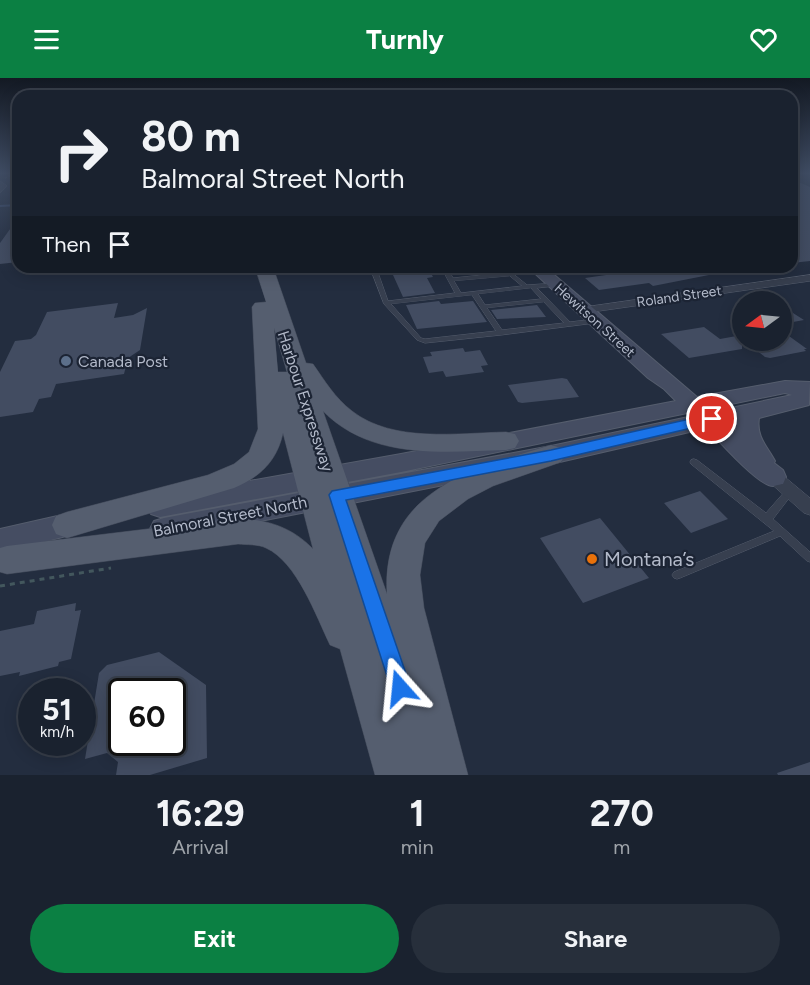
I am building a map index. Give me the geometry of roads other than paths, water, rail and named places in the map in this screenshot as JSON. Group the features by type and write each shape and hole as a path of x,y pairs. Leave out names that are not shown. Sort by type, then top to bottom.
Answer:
{"main road":[{"name":"Harbour Expressway","path":"255,273 271,313 323,487 368,677 397,775"},
{"name":"Harbour Expressway","path":"265,273 271,313"},
{"name":"Hewitson Street","path":"543,273 691,404"},
{"path":"271,313 328,404 360,429 378,436 413,441 506,441"},
{"path":"67,525 213,485 234,477 258,461 268,446 271,429 271,313"},
{"path":"655,374 664,386 667,397 665,404 658,411"},
{"name":"Balmoral Street North","path":"2,554 67,525 323,487 551,455 801,400 807,389 785,387 506,441 323,487 2,554"},
{"path":"782,484 735,445 712,419 721,407 807,389"},
{"path":"593,446 678,421 686,416 691,404"},
{"path":"751,411 746,420 745,430 756,452 782,484"},
{"path":"446,775 405,602 408,544 422,521 446,498 479,481 551,455"},
{"name":"Harbour Expressway","path":"323,487 429,775"},
{"path":"2,554 238,531 260,533 282,541 300,556 368,677"}],"street":[{"name":"Roland Street","path":"590,316 810,278"},
{"path":"782,484 810,508"}],"lane":[{"path":"375,273 386,303 419,339 425,341 568,324 590,316"},
{"path":"447,273 459,295"},
{"path":"451,280 511,274 526,287"},
{"path":"386,303 555,284"},
{"path":"534,287 568,324"},
{"path":"474,293 501,333"},
{"path":"483,307 545,300"},
{"path":"694,462 767,519 810,558"},
{"path":"767,519 782,484"},
{"path":"676,575 780,532"}],"place":[{"name":"Canada Post","path":"66,361"},
{"name":"Montana’s","path":"592,559"}]}
